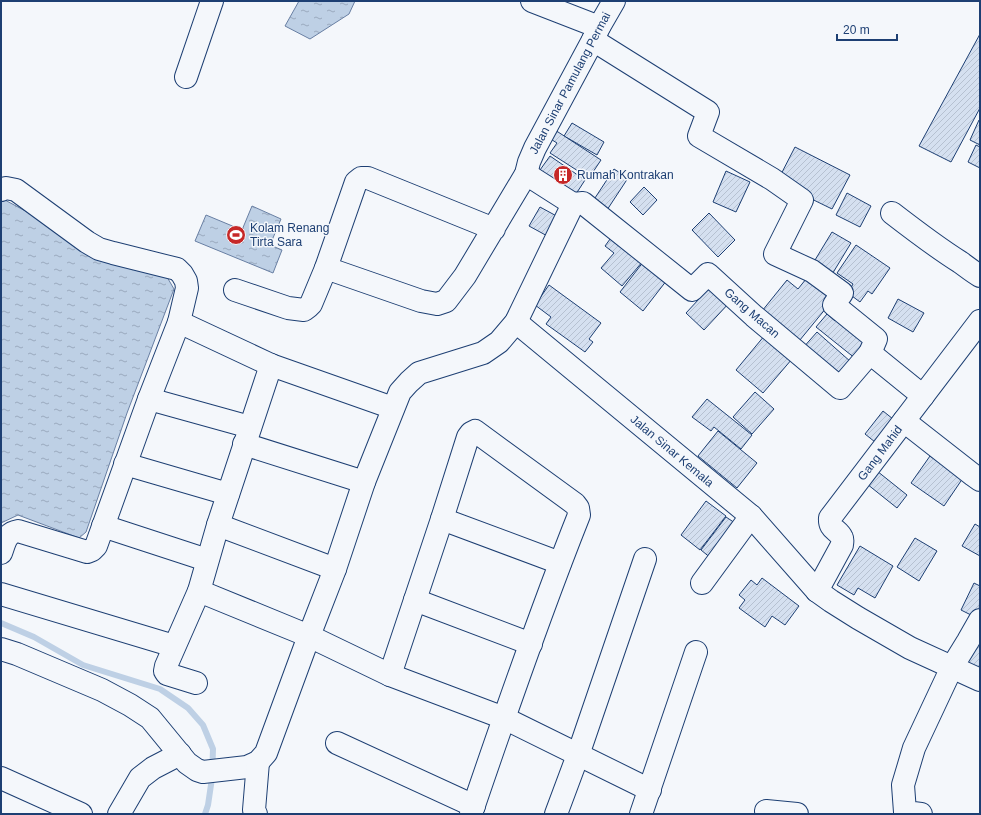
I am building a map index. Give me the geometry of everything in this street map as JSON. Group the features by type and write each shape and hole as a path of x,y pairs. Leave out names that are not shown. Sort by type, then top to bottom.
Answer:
{"street":[{"path":"186,77 212,1"},
{"path":"532,1 596,34 708,112 699,136 772,179 802,200 776,254 812,271 842,293 834,305 876,339 870,353 923,396"},
{"name":"Jalan Sinar Pamulang Permai","path":"326,268 421,302 436,304 446,301 466,276 526,174 535,148 614,1"},
{"path":"1,649 17,654 102,690 130,705 150,718 188,763 197,770 212,771 247,767 258,762 266,753 335,569 364,482 400,392 419,373 483,353 499,342 516,322 573,204 526,174"},
{"path":"235,290 288,308 304,310 308,307 311,304 326,268 356,182 361,178 368,178 494,229"},
{"path":"1,190 6,188 16,190 87,242 99,249 177,269 186,281 187,288 179,322 149,399 96,546 87,552 18,531 12,532 6,538 1,553"},
{"name":"Gang Macan","path":"573,204 583,203 692,290 708,274 754,316 840,388 870,353"},
{"path":"892,213 928,242 980,276"},
{"name":"Gang Mahid","path":"817,591 842,546 842,538 831,526 830,518 980,321"},
{"path":"179,322 271,365 393,408"},
{"name":"Jalan Sinar Kemala","path":"516,322 751,516 817,591 858,618 910,648 980,680"},
{"path":"196,683 167,674 165,671 166,666 199,591 218,525 271,365"},
{"path":"149,399 364,482"},
{"path":"904,421 980,480"},
{"path":"337,742 473,810 504,718 579,515 578,508 575,504 475,431 468,437 390,675"},
{"path":"125,464 228,494"},
{"path":"702,583 751,516"},
{"path":"442,519 560,563"},
{"path":"218,525 335,569"},
{"path":"103,526 207,560"},
{"path":"556,814 578,755 645,560"},
{"path":"199,591 309,636 390,675 504,718 650,790"},
{"path":"1,594 174,646"},
{"path":"414,600 531,644"},
{"path":"908,813 903,785 914,748 952,667 980,620"},
{"path":"641,814 696,652"},
{"path":"153,768 158,728"},
{"path":"118,814 140,778 153,768 180,754"},
{"path":"256,814 254,810 258,762"},
{"path":"1,778 81,814"},
{"path":"766,812 797,814"}],"water":[{"path":"299,1 355,1 349,14 310,39 285,26"},
{"path":"3,199 46,222 167,277 174,289 127,413 86,532 79,538 18,515 1,523 1,200"},
{"name":"Kolam Renang Tirta Sara","path":"252,206 281,219 270,245 282,250 273,273 195,241 206,215 242,230"}],"building":[{"path":"980,34 980,108 951,162 919,146"},
{"path":"979,120 980,121 980,145 970,140"},
{"path":"572,123 604,142 597,155 564,136"},
{"path":"555,130 601,160 589,178 550,153 557,143 549,138"},
{"path":"976,145 980,147 980,168 968,162"},
{"path":"795,147 850,175 832,209 777,182"},
{"name":"Rumah Kontrakan","path":"550,156 585,180 576,194 540,170"},
{"path":"614,169 628,178 607,210 593,201"},
{"path":"726,171 750,182 736,212 713,202"},
{"path":"644,187 657,200 643,215 630,202"},
{"path":"847,193 871,206 860,227 836,215"},
{"path":"540,207 562,219 551,238 529,226"},
{"path":"709,213 735,240 718,257 692,230"},
{"path":"832,232 851,243 831,276 812,265"},
{"path":"613,235 643,261 622,286 601,268 614,253 605,246"},
{"path":"856,245 890,268 872,294 868,291 860,302 848,293 853,284 837,273"},
{"path":"644,261 667,280 643,311 620,292"},
{"path":"810,274 836,296 795,346 758,316 787,280 798,289"},
{"path":"549,285 601,323 589,339 593,342 585,352 546,324 551,317 535,305"},
{"path":"712,285 730,302 704,330 686,313"},
{"path":"898,299 924,313 913,332 888,318"},
{"path":"827,314 835,321 840,314 872,340 856,359 816,327"},
{"path":"817,332 851,362 836,379 802,349"},
{"path":"765,335 792,359 763,393 736,370"},
{"path":"755,392 774,409 752,434 733,417"},
{"path":"707,399 752,435 741,449 714,427 711,431 692,417"},
{"path":"883,411 898,423 880,446 865,434"},
{"path":"718,431 757,463 737,488 698,456"},
{"path":"930,456 963,478 944,506 911,483"},
{"path":"877,471 907,495 897,508 867,484"},
{"path":"706,501 726,516 700,550 681,535"},
{"path":"726,517 738,525 712,559 701,550"},
{"path":"975,524 980,527 980,556 962,546"},
{"path":"915,538 937,551 919,581 897,567"},
{"path":"860,546 893,566 875,598 858,588 854,595 837,585"},
{"path":"762,578 799,606 785,625 772,616 765,627 739,608 745,600 739,595 751,580 757,585"},
{"path":"974,583 980,586 979,619 961,610"},
{"path":"980,634 980,671 964,661"}],"waterway":[{"path":"1,623 34,637 83,665 160,689 188,708 203,725 213,749 212,778 208,805 205,814"}],"place":[{"name":"Rumah Kontrakan","path":"563,175"},
{"name":"Kolam Renang Tirta Sara","path":"236,235"}]}
